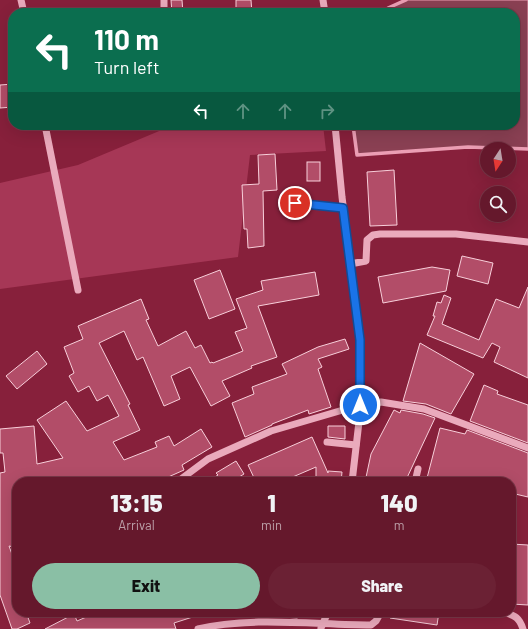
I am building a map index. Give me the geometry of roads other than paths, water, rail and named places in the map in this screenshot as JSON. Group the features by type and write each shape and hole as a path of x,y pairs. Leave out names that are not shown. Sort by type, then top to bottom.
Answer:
{"street":[{"path":"46,130 78,290"},
{"path":"335,130 343,208 360,340 360,405 353,477"},
{"path":"295,203 343,208"},
{"path":"350,264 366,261 367,240 373,235 380,234 456,234 528,242"},
{"path":"183,477 208,458 271,431 360,405 381,402 424,409 528,448"},
{"path":"327,442 356,444"},
{"path":"416,477 418,469"},
{"path":"516,616 520,620 522,629"},
{"path":"322,627 326,617"},
{"path":"198,629 212,626 262,623 322,627 371,625 378,617"}],"waterway":[{"path":"388,8 406,0"},
{"path":"354,130 357,155 468,147 528,149"}]}
